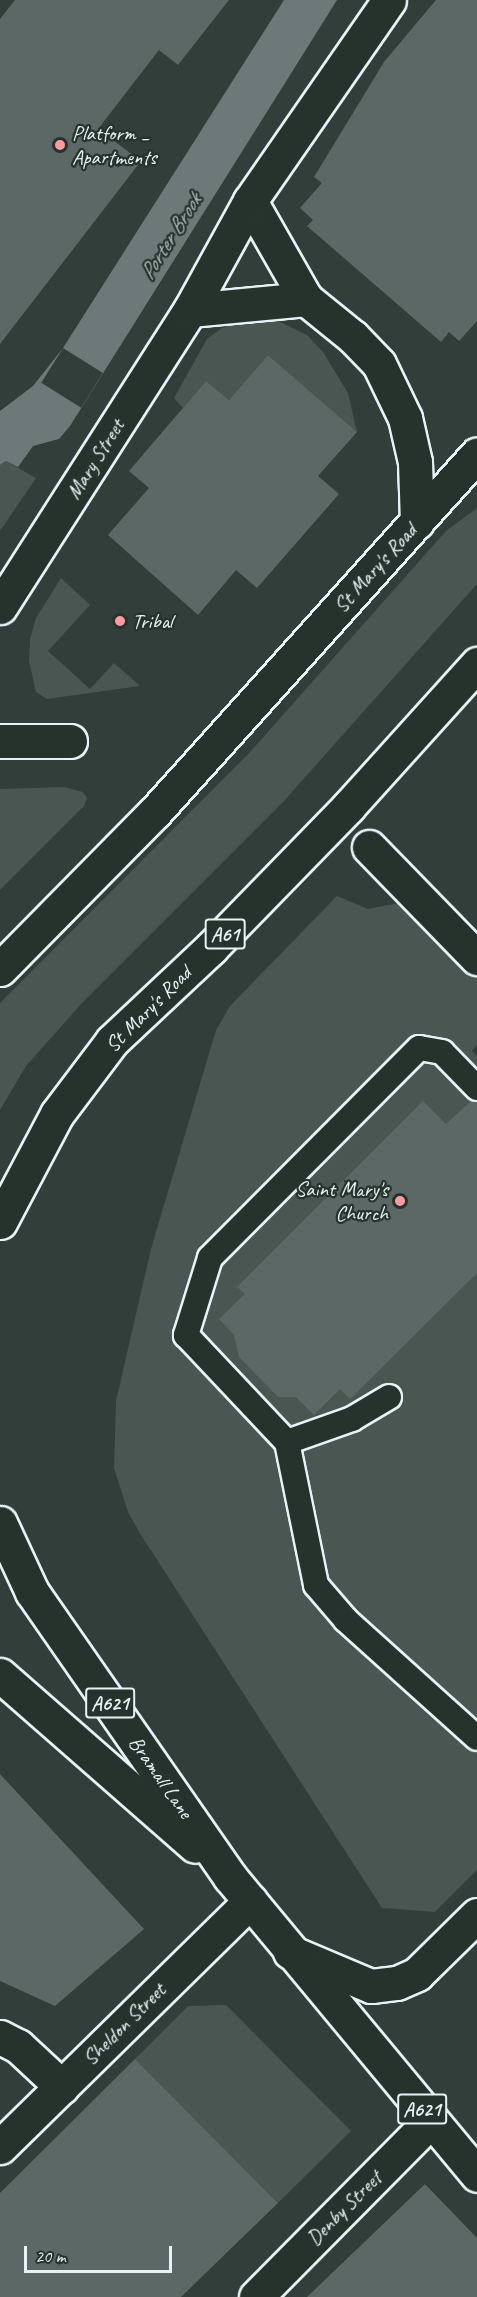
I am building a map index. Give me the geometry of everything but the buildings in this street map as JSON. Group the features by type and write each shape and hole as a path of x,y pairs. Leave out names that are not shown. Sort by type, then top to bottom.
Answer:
{"main road":[{"name":"Mary Street","path":"0,607 190,310 250,201 389,0"},
{"path":"250,201 306,299 353,337 379,364 405,418 415,462 417,522"},
{"path":"190,310 306,299"},
{"name":"St Mary's Road","path":"0,969 155,812 477,455"},
{"name":"St Mary's Road","path":"0,1222 57,1114 112,1041 211,948 348,807 477,664"},
{"path":"0,741 70,741"},
{"path":"369,847 477,958"},
{"name":"Bramall Lane","path":"0,1522 32,1592 240,1889 290,1953 477,2175"},
{"name":"Bramall Lane","path":"0,1675 240,1889"},
{"name":"Sheldon Street","path":"0,2147 62,2087 240,1889"},
{"path":"290,1953 371,1986 397,1983 417,1974 477,1915"},
{"path":"0,2037 18,2046 62,2087"},
{"name":"Denby Street","path":"256,2297 431,2120"}],"lane":[{"path":"477,1088 442,1052 419,1048 210,1258 186,1335 287,1442 316,1585 346,1620 477,1738"},
{"path":"287,1442 352,1419 389,1397"}],"shaded area":[{"path":"270,317 307,335 323,352 348,393 357,432 268,355 229,400 206,381 183,408 174,398 207,339 222,328 245,319"},
{"path":"6,461 36,478 0,531 0,465"},
{"path":"477,508 477,584 283,802 82,1003 26,1066 0,1110 0,1003 250,752 446,531"},
{"path":"61,578 90,605 48,651 90,689 114,663 140,686 47,699 36,692 29,661 30,639 36,618"},
{"path":"64,787 83,792 87,798 84,806 0,890 0,789"},
{"path":"337,896 368,909 404,902 477,975 477,1045 472,1051 477,1056 477,1870 435,1912 382,1908 141,1535 128,1512 114,1468 116,1401 151,1249 216,1030 230,1006"},
{"path":"226,2005 351,2131 278,2203 135,2059 188,2006"}],"water":[{"name":"Porter Brook","path":"284,0 337,0 70,426 59,439 33,446 18,467 6,461 0,465 0,411 33,386 63,348"}],"pier":[{"path":"63,348 103,373 81,408 41,383"}],"place":[{"name":"Platform _ Apartments","path":"60,145"},
{"name":"Tribal","path":"120,621"},
{"name":"Saint Mary's Church","path":"400,1201"}]}
